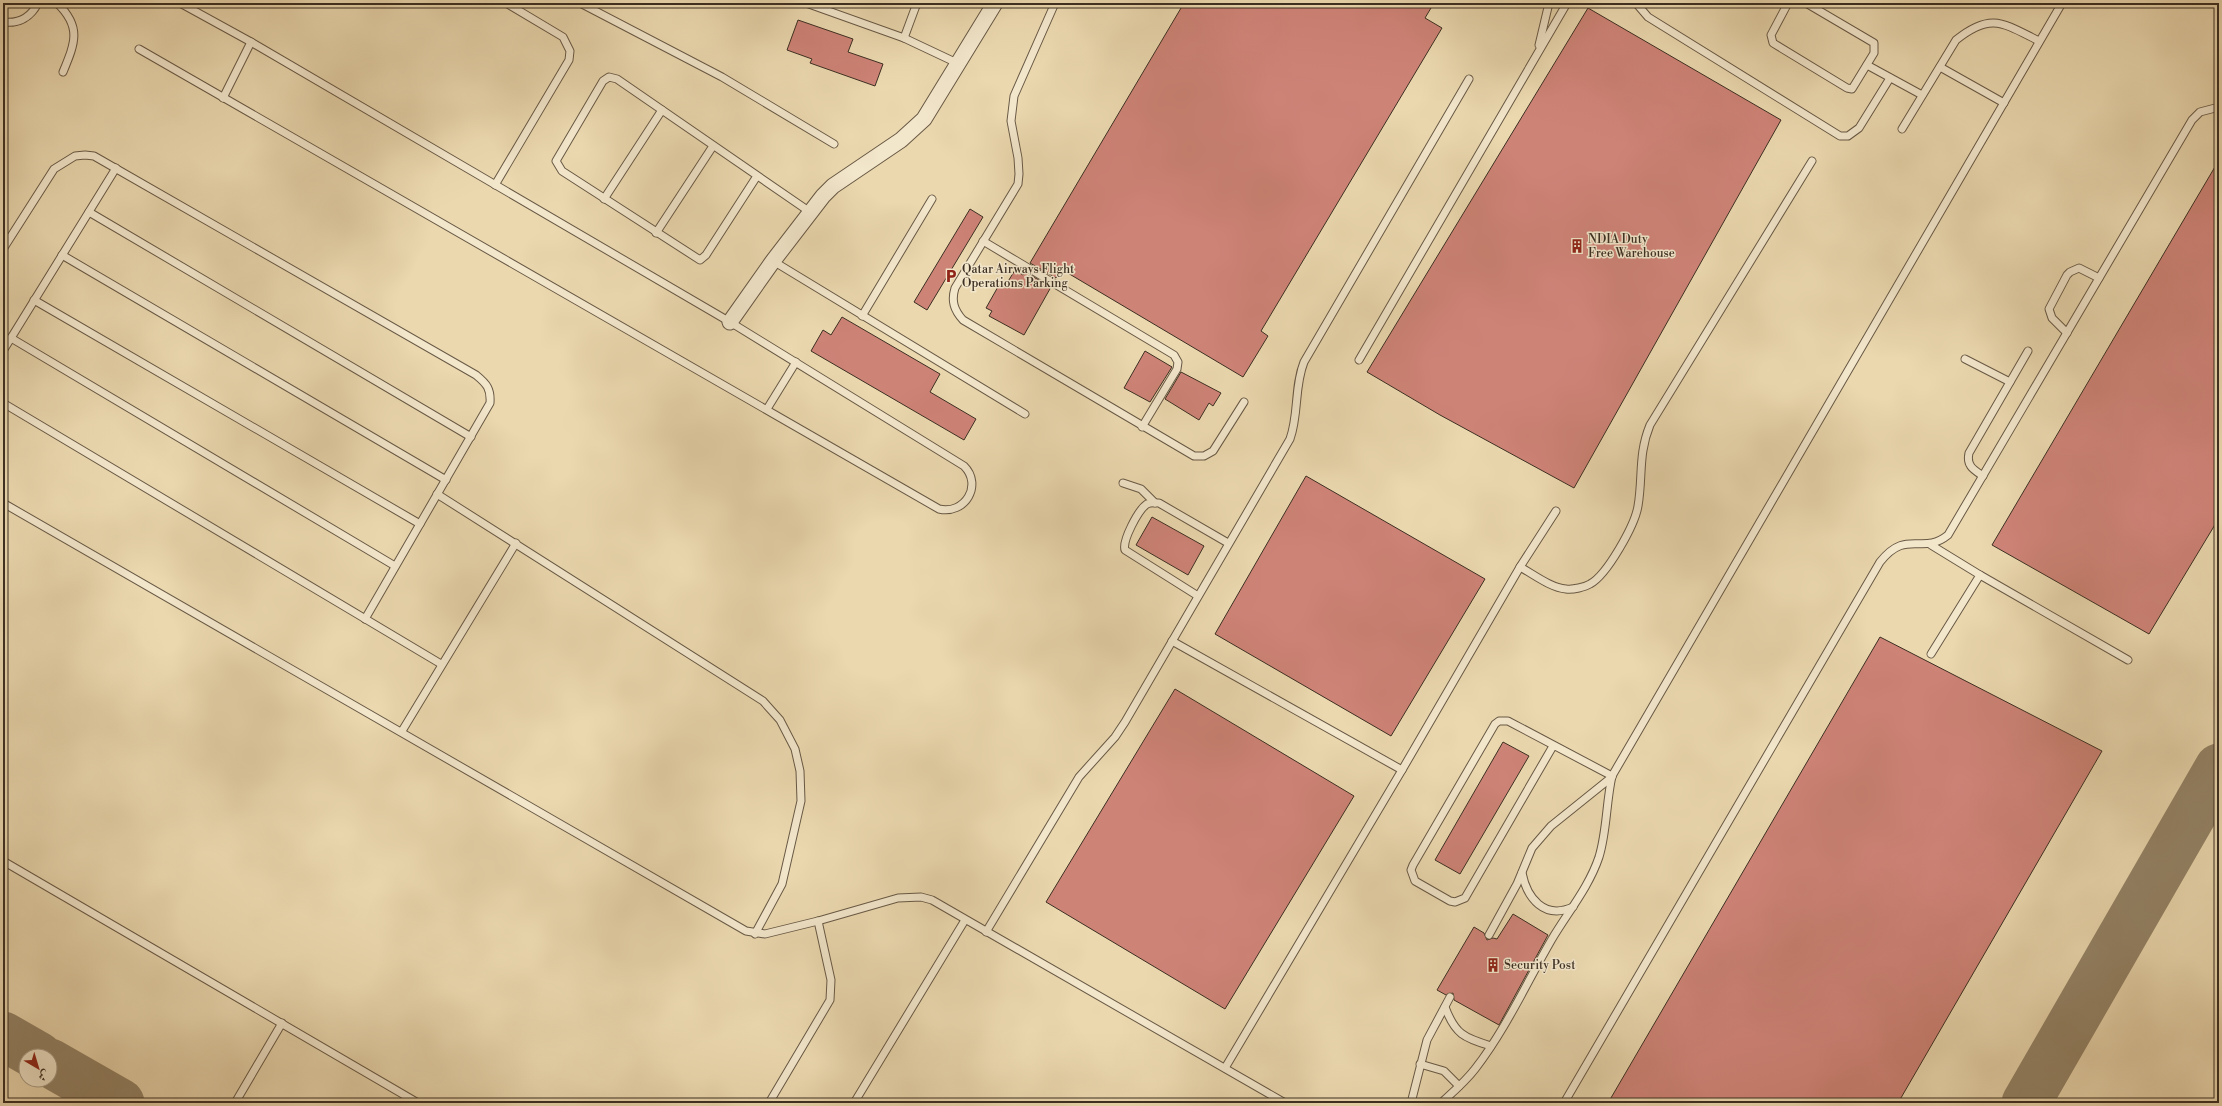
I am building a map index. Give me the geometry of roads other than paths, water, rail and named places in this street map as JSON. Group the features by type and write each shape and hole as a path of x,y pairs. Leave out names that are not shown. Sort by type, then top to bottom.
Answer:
{"street":[{"path":"730,322 810,212 833,186 917,127 929,111 995,3"}],"lane":[{"path":"3,22 21,20 34,11 38,3"},
{"path":"57,3 66,11 74,31 74,41 63,72"},
{"path":"139,49 939,509 953,510 960,507 969,497 972,485 972,476 964,466 730,322 251,42 180,3"},
{"path":"495,185 568,60 570,51 568,43 563,37 506,3"},
{"path":"580,3 722,77 834,144"},
{"path":"806,3 904,38 957,63"},
{"path":"904,38 917,3"},
{"path":"1055,3 1014,96 1011,121 1018,158 1018,184 956,288 953,302 958,315 963,320 1142,428 1189,454 1204,456 1213,451 1244,402"},
{"path":"1536,57 1549,3"},
{"path":"1359,360 1567,3"},
{"path":"1636,3 1648,17 1840,136 1848,136 1859,128 1890,78"},
{"path":"1788,3 1771,35 1773,43 1849,89 1854,88 1875,51 1874,43 1806,3"},
{"path":"1489,936 1504,910 1532,848 1552,826 1612,776 2062,3"},
{"path":"1902,129 1956,40 1972,28 1986,22 2004,24 2040,41"},
{"path":"223,98 251,42"},
{"path":"1867,65 1922,95"},
{"path":"1940,67 2004,103"},
{"path":"757,176 703,259 696,258 604,199 562,171 556,161 603,81 609,78 617,79 810,212"},
{"path":"986,932 1079,777 1122,727 1290,439 1296,415 1298,381 1304,362 1469,79"},
{"path":"1931,545 1940,542 1948,535 2192,120 2200,112 2219,107"},
{"path":"604,199 662,110"},
{"path":"656,233 713,146"},
{"path":"3,249 54,169 63,162 75,156 94,156 481,379 487,384 491,393 490,403 365,619"},
{"path":"1520,567 1555,586 1566,589 1590,584 1609,564 1638,508 1643,441 1650,425 1812,161"},
{"path":"3,351 116,168"},
{"path":"862,316 932,199"},
{"path":"89,212 471,437"},
{"path":"983,241 1174,355 1178,362 1177,369 1142,428"},
{"path":"62,255 446,480"},
{"path":"773,261 1025,414"},
{"path":"2067,333 2052,318 2049,309 2067,275 2079,268 2099,278"},
{"path":"34,300 420,524"},
{"path":"11,338 395,566"},
{"path":"1984,476 1971,468 1968,463 1969,453 2028,351"},
{"path":"1965,359 2010,382"},
{"path":"767,409 796,362"},
{"path":"3,403 442,664"},
{"path":"1123,483 1141,489 1155,503"},
{"path":"438,494 763,701 780,720 795,749 800,771 801,801 782,884 755,934"},
{"path":"3,503 402,731 746,931 755,934 765,934 910,896 932,900 1285,1103"},
{"path":"1198,596 1125,550 1125,539 1141,510 1147,504 1155,503 1164,505 1228,543"},
{"path":"1225,1068 1402,770 1520,567 1556,511"},
{"path":"402,731 516,543"},
{"path":"1564,1103 1880,562 1896,546 1918,543 1931,545 1980,575 2128,660"},
{"path":"1931,654 1980,575"},
{"path":"1172,641 1402,770"},
{"path":"1553,746 1465,898 1461,901 1450,901 1415,881 1412,876 1413,865 1495,724 1499,721 1508,721 1612,776"},
{"path":"1441,1103 1475,1069 1491,1046 1593,873 1599,857 1612,776"},
{"path":"3,862 418,1103"},
{"path":"1521,872 1526,891 1538,904 1557,911 1573,906"},
{"path":"854,1103 965,920"},
{"path":"769,1103 830,1000 831,980 818,921"},
{"path":"1411,1103 1427,1040 1450,997"},
{"path":"1445,1007 1455,1029 1462,1036 1491,1046"},
{"path":"235,1103 282,1023"},
{"path":"1420,1064 1444,1071 1459,1086"}],"place":[{"name":"NDIA Duty Free Warehouse","path":"1577,246"},
{"name":"Qatar Airways Flight Operations Parking","path":"951,276"},
{"name":"Security Post","path":"1493,965"}]}
